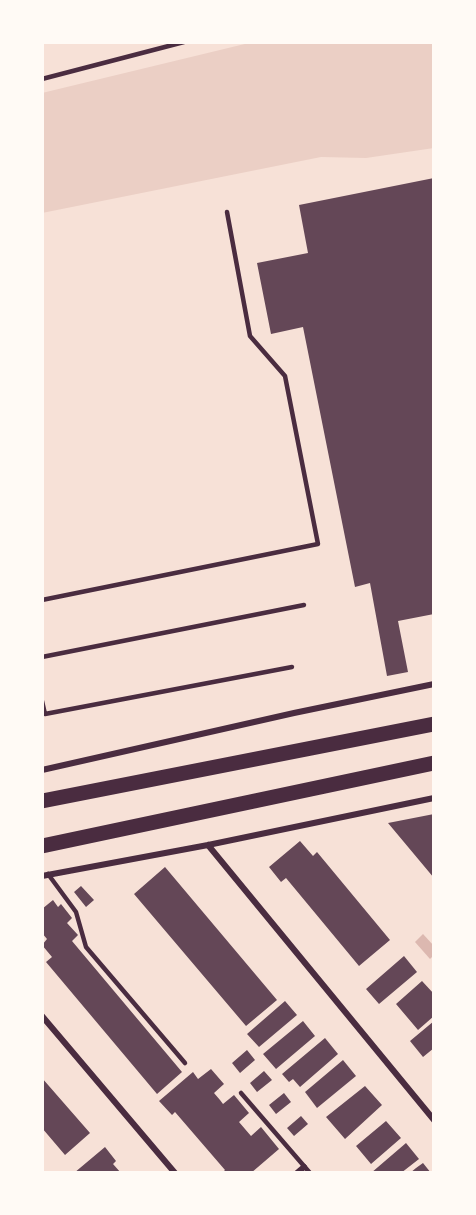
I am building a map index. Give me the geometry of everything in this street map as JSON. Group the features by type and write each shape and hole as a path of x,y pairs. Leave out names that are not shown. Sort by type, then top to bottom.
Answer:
{"main road":[{"path":"42,801 434,724"},
{"path":"42,846 434,763"}],"street":[{"path":"42,770 434,684"},
{"path":"45,875 208,845 434,798"},
{"path":"208,845 434,1120"},
{"path":"42,1016 175,1173"},
{"path":"297,1173 304,1167"}],"lane":[{"path":"42,79 184,42"},
{"path":"42,600 318,544 285,376 250,336 228,212"},
{"path":"42,657 304,605"},
{"path":"42,701 45,714 292,667"},
{"path":"45,875 76,912 86,947 185,1063"},
{"path":"241,1093 310,1173"}],"shaded area":[{"path":"253,42 434,42 434,148 366,158 321,157 42,213 42,93"},
{"path":"423,934 434,946 434,955 430,959 415,942"}],"building":[{"path":"434,178 434,614 398,621 408,672 387,676 370,583 355,587 303,327 271,334 257,263 308,253 299,205"},
{"path":"434,814 434,878 388,823"},
{"path":"300,841 313,856 317,852 390,940 359,966 286,878 281,882 269,867"},
{"path":"165,867 277,1000 246,1026 134,894"},
{"path":"81,886 94,900 86,907 74,892"},
{"path":"53,900 58,907 61,904 72,918 67,923 78,935 72,941 182,1072 157,1094 46,962 52,957 42,945 47,939 42,933 42,909"},
{"path":"404,956 417,972 379,1004 366,989"},
{"path":"422,981 434,994 434,1016 418,1030 396,1004"},
{"path":"285,1001 297,1015 259,1047 247,1034"},
{"path":"303,1021 315,1036 276,1069 263,1054"},
{"path":"434,1021 434,1048 423,1057 410,1041"},
{"path":"325,1038 338,1054 300,1087 293,1079 289,1082 282,1074"},
{"path":"247,1050 255,1060 240,1073 232,1063"},
{"path":"343,1060 356,1076 317,1108 305,1092"},
{"path":"211,1069 224,1084 214,1093 223,1104 234,1095 249,1113 239,1122 251,1136 261,1127 279,1149 251,1173 222,1173 225,1170 175,1112 172,1115 159,1101 193,1072 198,1079"},
{"path":"264,1071 272,1080 257,1092 250,1083"},
{"path":"42,1078 90,1133 65,1155 42,1128"},
{"path":"365,1086 382,1105 345,1139 326,1117"},
{"path":"284,1093 291,1102 276,1114 269,1105"},
{"path":"301,1116 308,1124 294,1136 287,1128"},
{"path":"386,1121 401,1138 371,1164 356,1146"},
{"path":"406,1143 419,1159 401,1173 371,1173"},
{"path":"105,1147 116,1161 113,1164 121,1173 74,1173"},
{"path":"423,1163 431,1173 410,1173 416,1168"}]}
